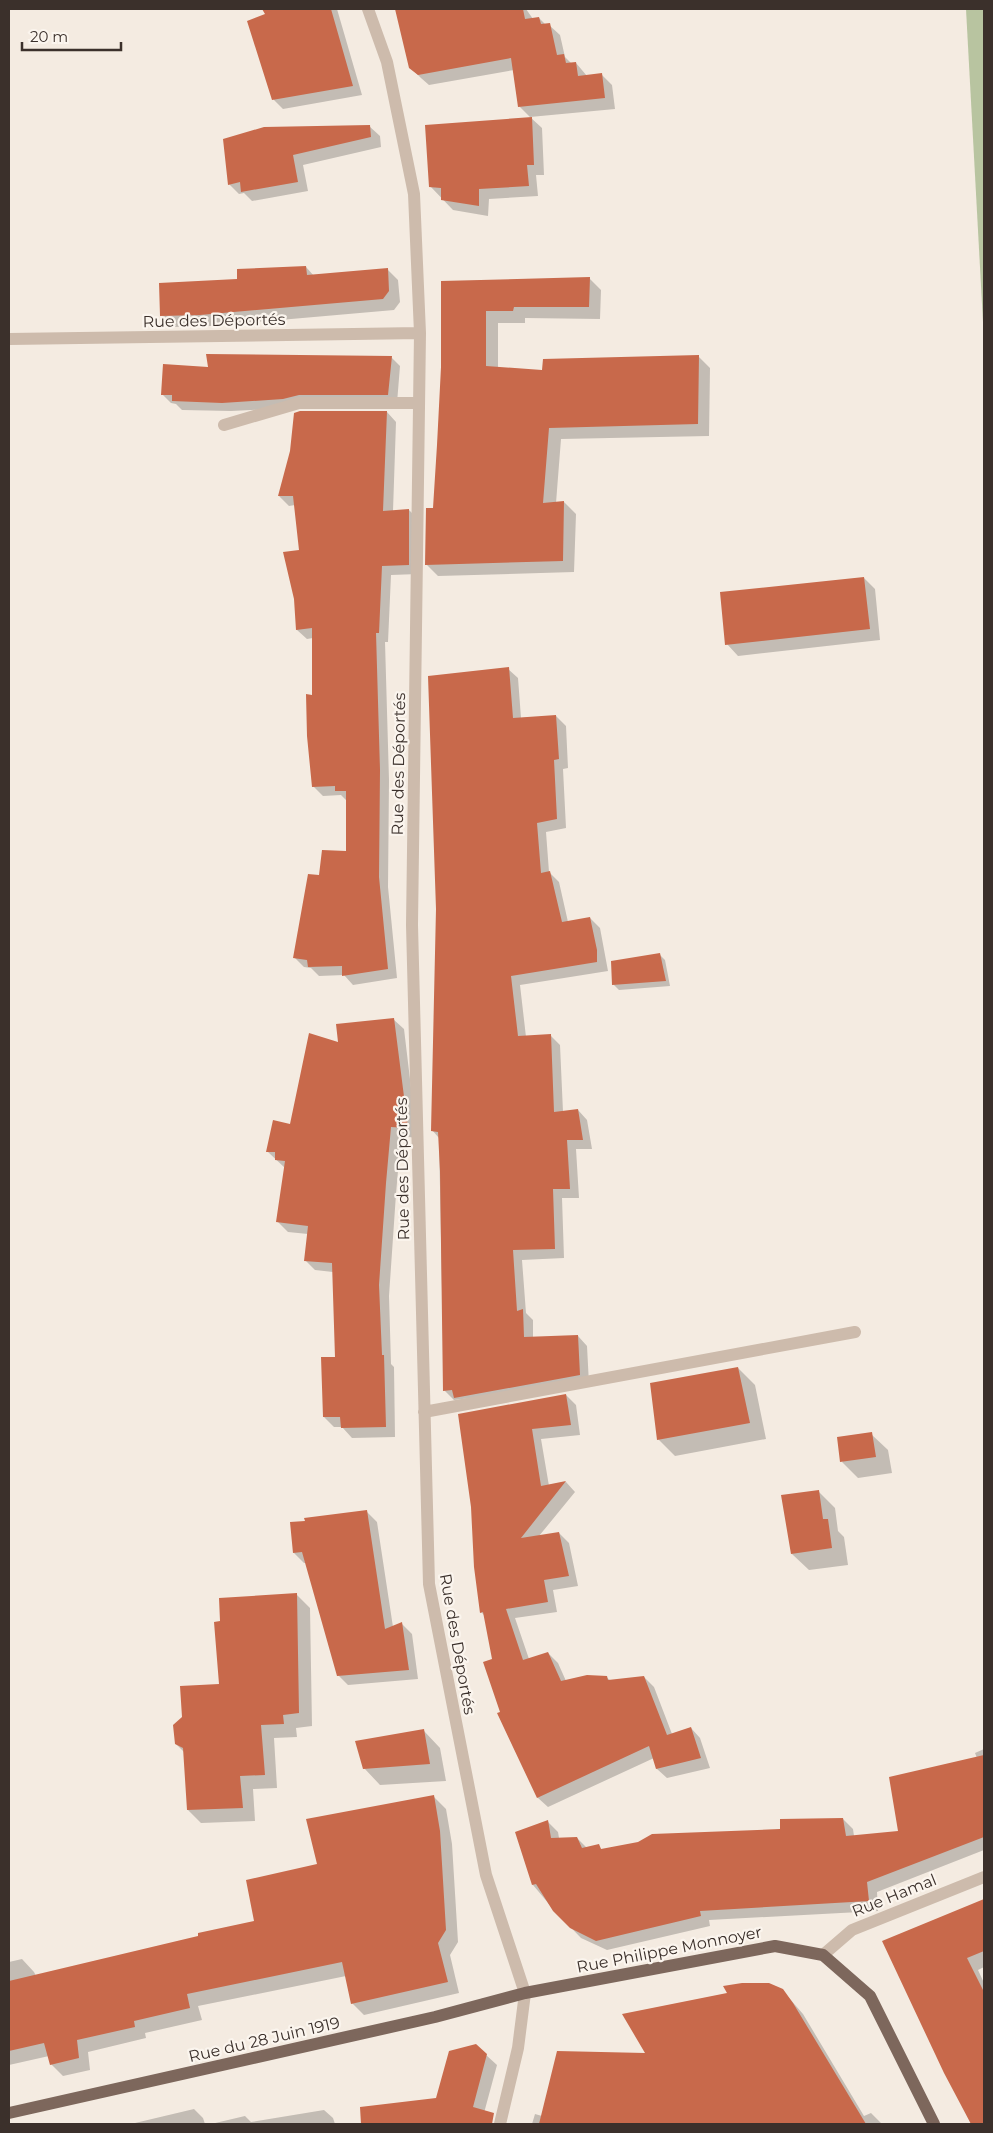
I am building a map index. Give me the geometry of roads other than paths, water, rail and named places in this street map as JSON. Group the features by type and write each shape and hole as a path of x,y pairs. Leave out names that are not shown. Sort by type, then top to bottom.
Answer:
{"main road":[{"name":"Rue Philippe Monnoyer","path":"526,1993 775,1946 823,1955"},
{"path":"823,1955 870,1996 934,2124"},
{"name":"Rue du 28 Juin 1919","path":"9,2113 435,2017 526,1993"}],"street":[{"name":"Rue des Déportés","path":"368,9 388,62 414,194 420,333 412,925 429,1584 486,1875 526,1993"},
{"name":"Rue des Déportés","path":"9,340 420,333"},
{"path":"224,425 298,403 419,403"},
{"path":"424,1412 855,1332"},
{"name":"Rue Hamal","path":"823,1955 852,1930 984,1877"},
{"path":"500,2124 518,2048 526,1993"}]}
